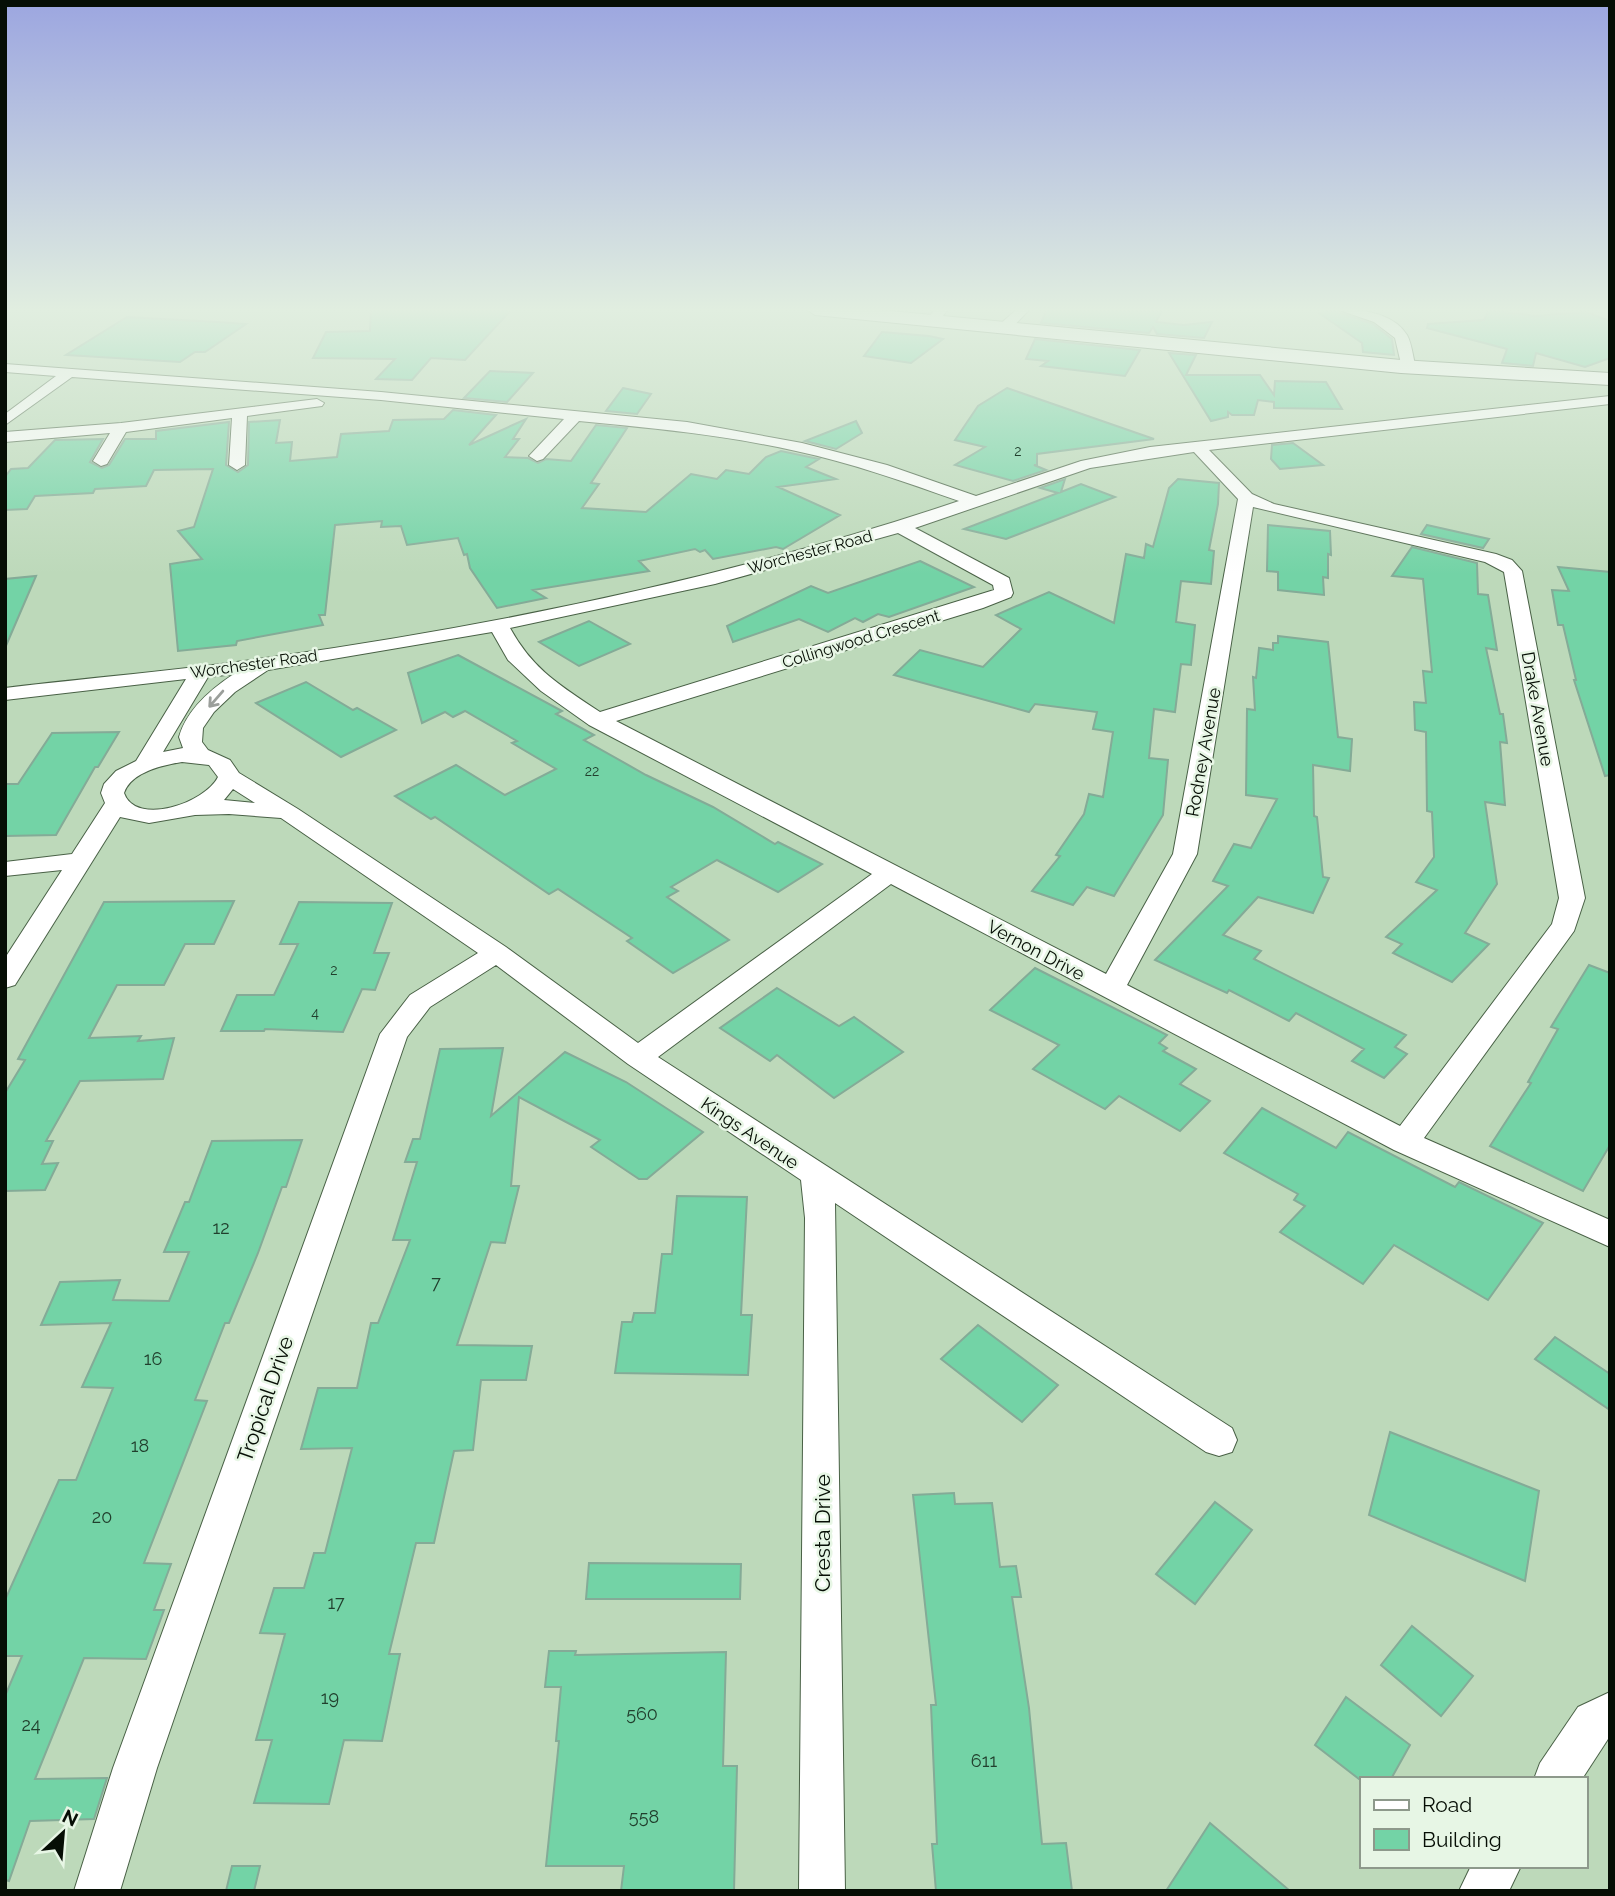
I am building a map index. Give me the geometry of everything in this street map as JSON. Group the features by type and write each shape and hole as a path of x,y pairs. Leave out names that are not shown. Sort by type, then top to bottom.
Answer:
{"street":[{"path":"5,421 36,397"},
{"path":"5,437 121,428 368,397"},
{"path":"397,397 687,427 796,446 881,468 974,501"},
{"name":"Worchester Road","path":"5,694 273,663 498,625 715,578 900,527 1087,464 1150,452 1610,399"},
{"path":"237,465 240,412"},
{"path":"537,456 577,414"},
{"path":"101,461 121,428"},
{"name":"Drake Avenue","path":"1198,447 1247,498 1269,508 1490,558 1506,564 1513,571 1572,898 1564,925 1405,1142"},
{"name":"Rodney Avenue","path":"1111,989 1185,854 1247,498"},
{"name":"Collingwood Crescent","path":"597,720 976,604 1004,593 1002,582 900,527"},
{"name":"Vernon Drive","path":"498,625 515,656 548,687 597,720 1405,1142 1608,1230"},
{"path":"200,755 192,746 190,735 212,703 235,681 273,663"},
{"path":"145,764 201,672"},
{"path":"180,812 146,816 128,812 117,804 113,796 115,788 131,771 145,764 163,758 200,755"},
{"name":"Kings Avenue","path":"200,755 216,759 226,767 229,777 290,814 497,953 638,1057 1219,1440"},
{"path":"5,869 84,856 128,830 211,800 224,789 229,777"},
{"path":"5,979 117,804"},
{"name":"Kings Avenue","path":"180,812 229,807 290,814"},
{"path":"638,1057 890,873"},
{"name":"Tropical Drive","path":"97,1891 135,1768 394,1034 420,1001 497,953"},
{"name":"Cresta Drive","path":"816,1176 821,1218 822,1891"},
{"path":"1557,1777 1593,1723 1610,1713"},
{"path":"1482,1891 1497,1868"}],"building":[{"path":"465,397 511,397 507,402"},
{"path":"616,397 649,397 637,414 606,411"},
{"path":"992,397 1034,397 1154,439 1037,454 1037,465 1034,465 1046,470 1013,481 955,465 985,447 955,440 978,406"},
{"path":"1196,397 1335,397 1342,409 1274,408 1274,402 1258,400 1254,415 1232,415 1228,412 1228,417 1211,421"},
{"path":"453,410 496,415 469,445 526,419 513,439 519,439 505,457 528,458 538,463 546,459 571,461 596,425 627,428 591,483 599,484 582,508 646,512 691,474 717,479 726,470 749,474 766,457 781,451 819,459 806,467 836,479 778,487 840,515 783,549 776,547 713,559 705,550 700,552 695,549 639,561 649,571 533,590 546,598 497,608 470,568 467,554 464,555 458,538 407,545 401,526 381,527 382,521 335,525 325,615 319,615 323,625 237,641 236,645 178,651 170,564 202,559 178,531 194,527 213,469 154,470 146,486 95,489 93,493 35,496 27,509 5,510 5,477 11,469 28,468 55,440 103,439 90,462 102,468 109,465 125,439 156,439 156,431 229,422 226,465 238,472 248,465 249,422 280,420 276,443 292,442 290,461 337,457 341,434 389,431 393,420 444,419"},
{"path":"856,421 862,433 836,449 805,441"},
{"path":"1293,443 1323,465 1280,469 1271,459 1272,445"},
{"path":"1065,479 1061,492 1081,484 1115,497 1006,539 964,529 1058,493 1040,488"},
{"path":"1178,479 1219,483 1218,504 1209,550 1214,551 1211,584 1181,581 1176,622 1195,625 1191,665 1181,664 1175,712 1154,709 1149,758 1168,760 1163,815 1114,896 1087,887 1073,905 1032,891 1060,856 1056,855 1084,814 1089,794 1103,797 1113,732 1093,729 1097,712 1035,704 1029,712 894,675 920,650 983,667 1021,629 996,615 1049,592 1114,623 1126,554 1144,558 1146,544 1153,547 1169,488"},
{"path":"1268,525 1330,531 1331,555 1328,554 1328,578 1323,577 1324,595 1278,590 1278,572 1267,571"},
{"path":"1427,525 1489,539 1483,548 1421,534"},
{"path":"1412,547 1477,563 1478,594 1488,595 1497,650 1486,648 1500,714 1503,714 1507,743 1500,742 1505,805 1485,802 1497,884 1465,933 1489,944 1452,982 1393,953 1402,944 1386,937 1437,890 1416,882 1434,857 1432,812 1427,811 1426,732 1415,730 1414,702 1426,703 1423,671 1432,672 1423,579 1392,576"},
{"path":"920,561 974,587 889,617 878,614 863,622 855,618 828,632 799,619 733,642 727,626 811,586 828,593"},
{"path":"1558,567 1610,572 1610,775 1605,776 1574,680 1563,625 1558,625 1552,590 1569,591"},
{"path":"36,576 5,648 5,579"},
{"path":"589,621 630,644 579,666 539,642"},
{"path":"1278,636 1328,642 1338,737 1352,739 1350,771 1313,765 1314,816 1317,817 1323,877 1329,878 1313,913 1258,897 1223,935 1261,951 1254,959 1406,1035 1395,1047 1407,1054 1384,1078 1352,1061 1364,1049 1296,1013 1289,1021 1229,990 1227,993 1155,960 1228,886 1213,881 1234,844 1251,848 1277,799 1246,795 1247,709 1255,710 1253,677 1256,678 1259,648 1273,650 1273,643 1278,643"},
{"path":"458,655 562,711 556,714 594,735 584,740 646,775 713,807 775,844 778,842 822,864 778,892 717,860 671,887 678,891 667,897 729,940 673,973 627,941 632,938 558,889 549,894 435,817 431,819 395,796 456,765 505,795 556,769 512,743 517,741 465,711 453,717 445,712 422,723 408,673"},
{"path":"306,682 353,710 357,708 396,730 341,757 256,703"},
{"path":"119,732 98,767 95,767 56,835 5,836 5,784 18,784 52,733"},
{"path":"234,901 214,944 185,944 164,985 117,985 89,1038 141,1036 138,1041 174,1038 163,1079 80,1081 46,1141 53,1141 42,1164 58,1163 45,1190 5,1191 5,1093 25,1060 18,1059 104,902"},
{"path":"299,902 392,903 374,953 389,953 375,990 362,989 343,1032 265,1029 221,1031 237,995 274,995 298,944 280,944"},
{"path":"1589,965 1610,973 1610,1145 1583,1191 1490,1146 1531,1083 1528,1082 1558,1029 1551,1027"},
{"path":"1035,968 1167,1035 1159,1043 1167,1048 1163,1051 1196,1069 1180,1084 1210,1101 1180,1131 1119,1096 1105,1109 1033,1069 1059,1045 990,1010"},
{"path":"777,988 839,1026 854,1017 903,1052 834,1098 777,1055 770,1061 720,1028"},
{"path":"503,1048 491,1116 565,1052 626,1082 703,1132 647,1179 639,1179 591,1147 600,1140 519,1097 511,1186 519,1186 505,1243 491,1242 457,1345 532,1346 526,1380 481,1380 473,1450 454,1451 434,1543 416,1543 389,1654 400,1654 382,1741 344,1740 329,1804 254,1803 272,1740 256,1740 285,1634 260,1633 274,1588 304,1588 314,1553 325,1553 352,1448 301,1449 318,1388 357,1388 371,1323 378,1323 410,1240 393,1240 417,1162 405,1162 413,1139 420,1139 440,1049"},
{"path":"1262,1108 1336,1148 1348,1132 1455,1187 1459,1182 1543,1223 1488,1300 1394,1245 1363,1284 1280,1232 1305,1206 1294,1200 1298,1194 1224,1153"},
{"path":"302,1140 286,1187 282,1187 258,1253 229,1323 225,1323 195,1400 207,1401 144,1563 171,1564 154,1610 164,1610 146,1659 84,1658 35,1779 107,1778 94,1819 30,1821 9,1881 5,1880 5,1696 22,1656 5,1656 5,1600 59,1480 76,1480 113,1388 82,1387 111,1323 41,1325 60,1282 120,1280 113,1300 169,1301 189,1252 164,1252 185,1202 189,1202 212,1141"},
{"path":"677,1196 747,1197 741,1315 752,1315 748,1375 615,1373 622,1322 632,1322 634,1313 655,1313 662,1254 672,1254"},
{"path":"978,1325 1058,1385 1022,1422 941,1359"},
{"path":"1555,1337 1610,1374 1610,1410 1535,1359"},
{"path":"1390,1432 1539,1491 1525,1581 1369,1515"},
{"path":"954,1493 955,1504 992,1503 1000,1567 1016,1566 1021,1597 1012,1597 1029,1708 1042,1844 1066,1843 1072,1891 936,1891 932,1844 937,1844 931,1705 936,1705 913,1495"},
{"path":"1215,1502 1252,1530 1195,1604 1156,1574"},
{"path":"589,1563 741,1564 740,1599 586,1599"},
{"path":"1412,1626 1473,1676 1441,1716 1381,1665"},
{"path":"549,1651 576,1651 575,1655 726,1652 723,1766 737,1766 734,1891 621,1891 624,1866 546,1866 559,1741 556,1741 561,1687 545,1687"},
{"path":"1346,1697 1410,1745 1392,1777 1359,1779 1315,1745"},
{"path":"1210,1823 1290,1891 1166,1891"},
{"path":"232,1866 260,1866 254,1891 226,1891"}]}
